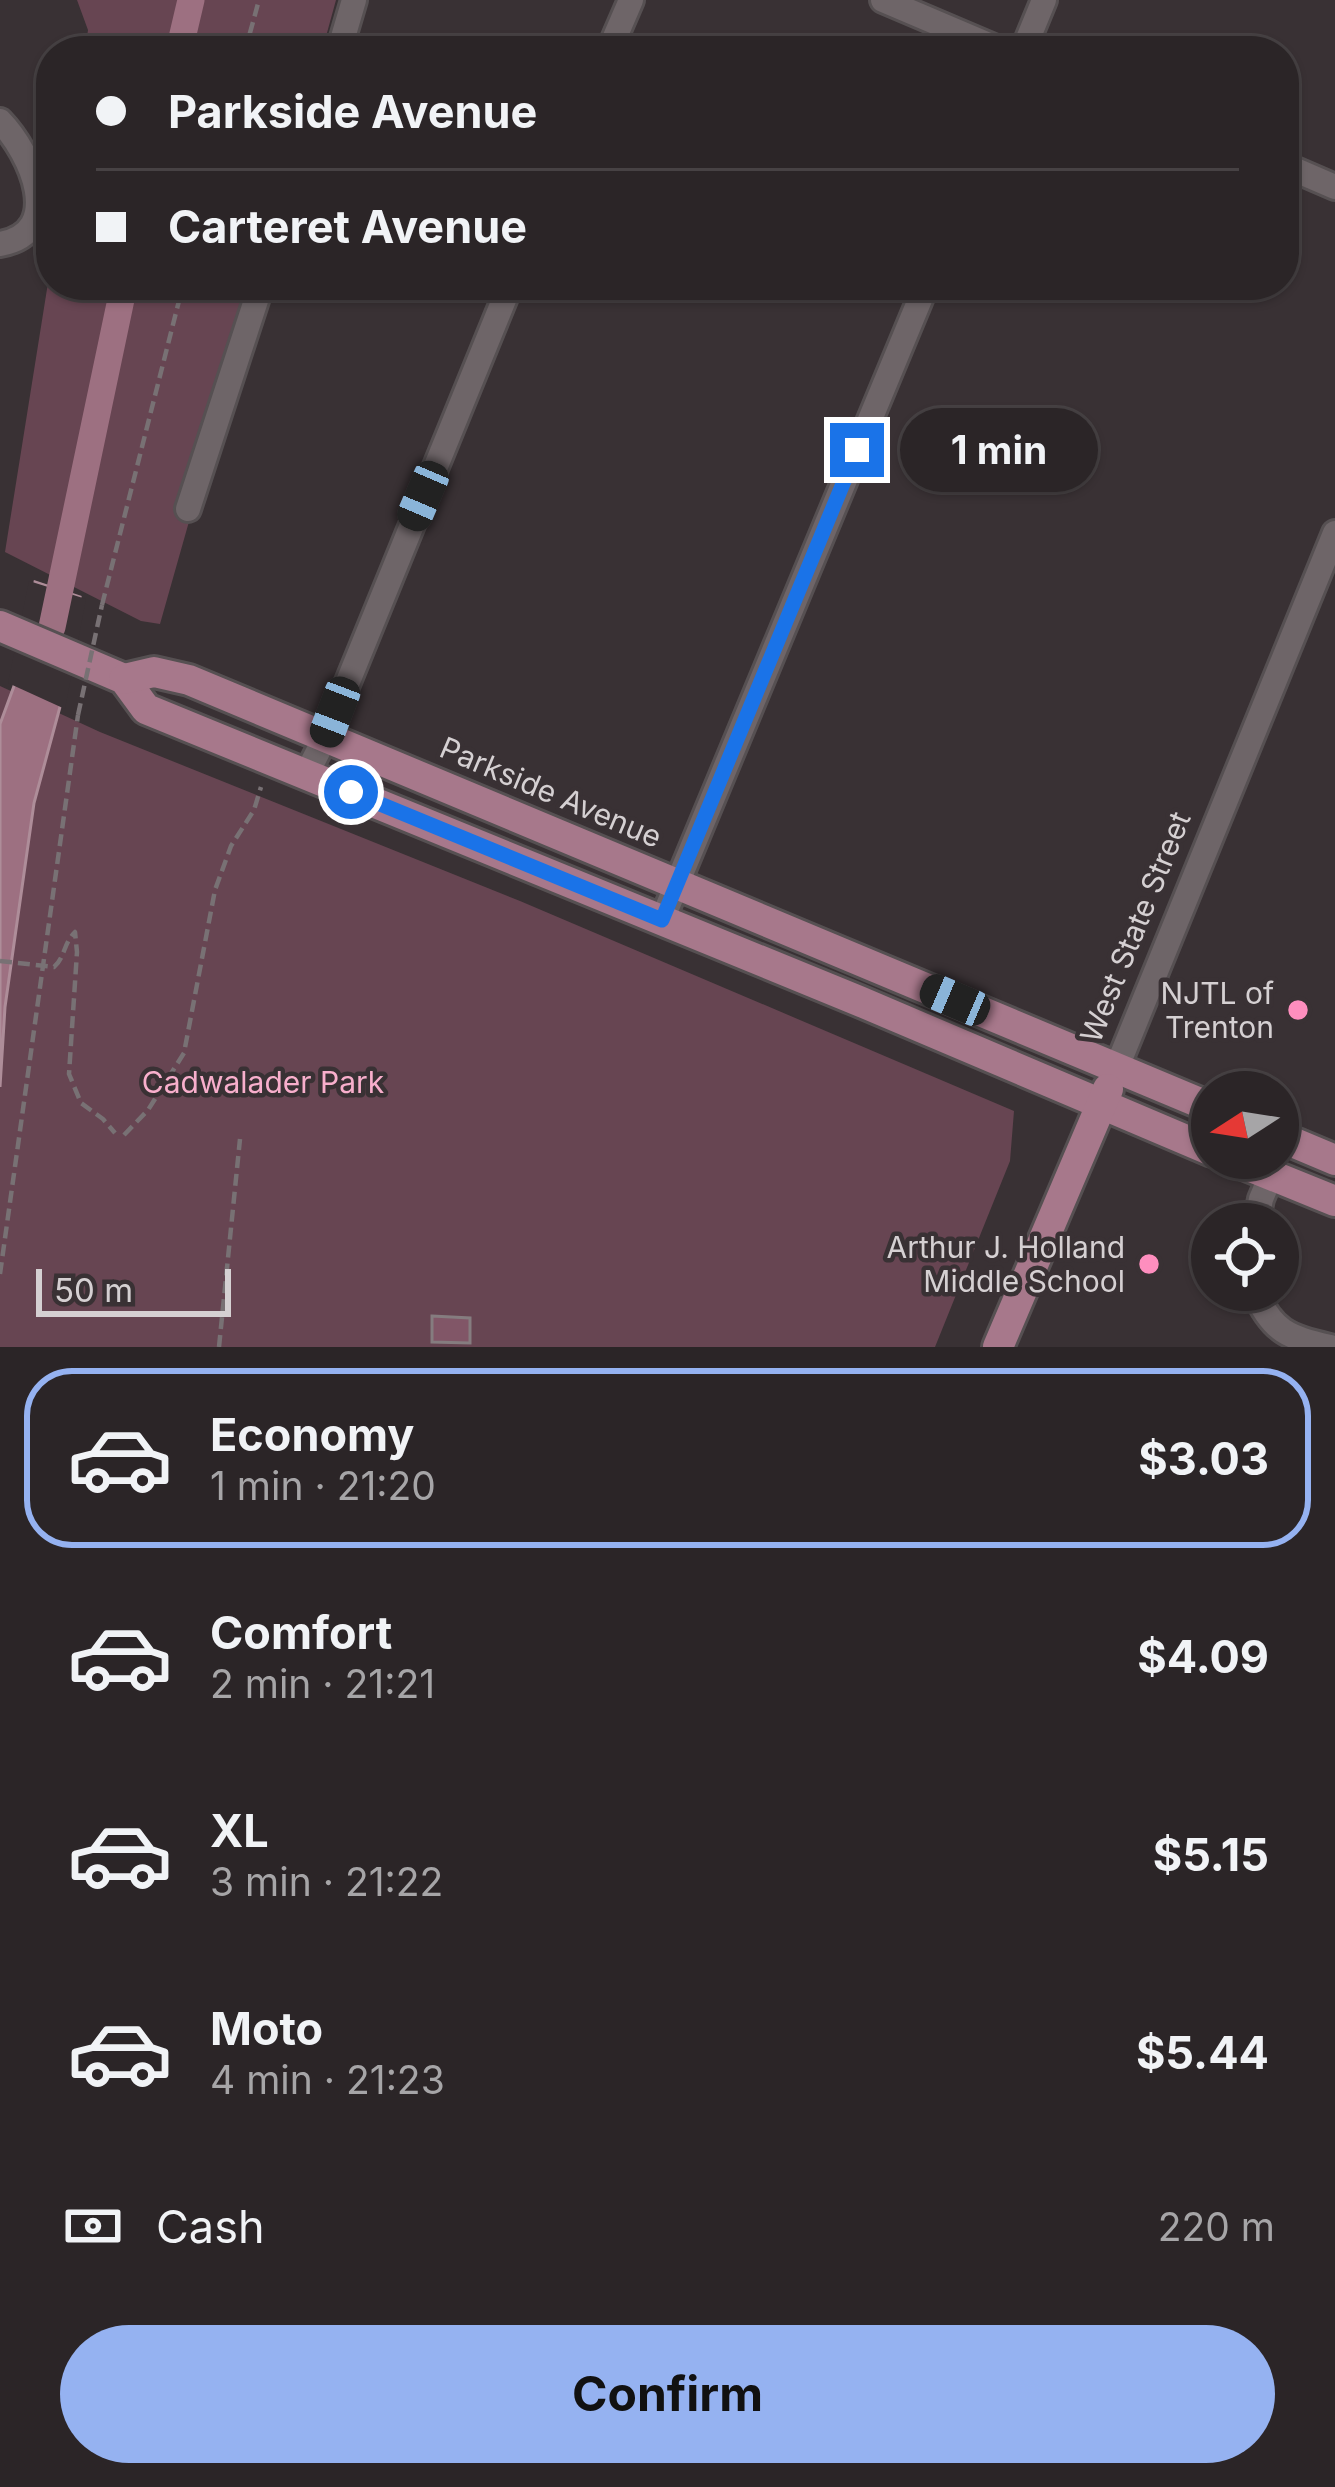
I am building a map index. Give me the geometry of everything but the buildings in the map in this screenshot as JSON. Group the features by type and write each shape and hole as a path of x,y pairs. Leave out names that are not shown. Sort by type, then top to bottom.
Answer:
{"main road":[{"name":"Parkside Avenue","path":"0,626 124,679 146,709 1191,1142"},
{"name":"Parkside Avenue","path":"124,679 154,672 189,680 1191,1099"},
{"name":"West State Street","path":"998,1347 1118,1066"},
{"path":"1299,1145 1335,1160"},
{"path":"1281,1179 1335,1201"}],"street":[{"path":"343,36 354,0"},
{"path":"615,36 631,0"},
{"path":"883,0 968,36"},
{"path":"1029,36 1044,0"},
{"path":"0,121 19,142 36,197"},
{"path":"1299,171 1335,187"},
{"path":"0,244 22,237 36,218"},
{"path":"188,509 256,300"},
{"path":"307,773 504,300"},
{"path":"662,920 920,300"},
{"name":"West State Street","path":"1118,1066 1335,533"},
{"path":"1266,1311 1292,1338 1330,1347"}],"path":[{"path":"249,36 259,0"},
{"path":"0,1274 78,715 179,300"},
{"path":"124,1135 148,1110 184,1053 215,890 261,787"},
{"path":"0,961 54,967 75,932 69,1074 81,1103 115,1133"},
{"path":"220,1347 239,1139"}],"green space":[{"path":"77,0 336,0 326,36 87,36"},
{"path":"45,300 252,300 160,624 141,621 5,552"},
{"name":"Cadwalader Park","path":"0,686 100,732 520,901 1014,1111 1010,1161 935,1347 0,1347"}],"shaded area":[{"path":"35,582 80,597 60,707 34,803 5,1007 0,1087 0,724 14,686"}],"pier":[{"path":"29,581 86,599 65,709 8,683"}],"waterway":[{"path":"183,36 191,0"},
{"path":"52,627 121,300"}],"place":[{"name":"NJTL of Trenton","path":"1298,1010"},
{"name":"Arthur J. Holland Middle School","path":"1149,1264"}],"route":[{"path":"351,792 662,920 857,450"}]}
